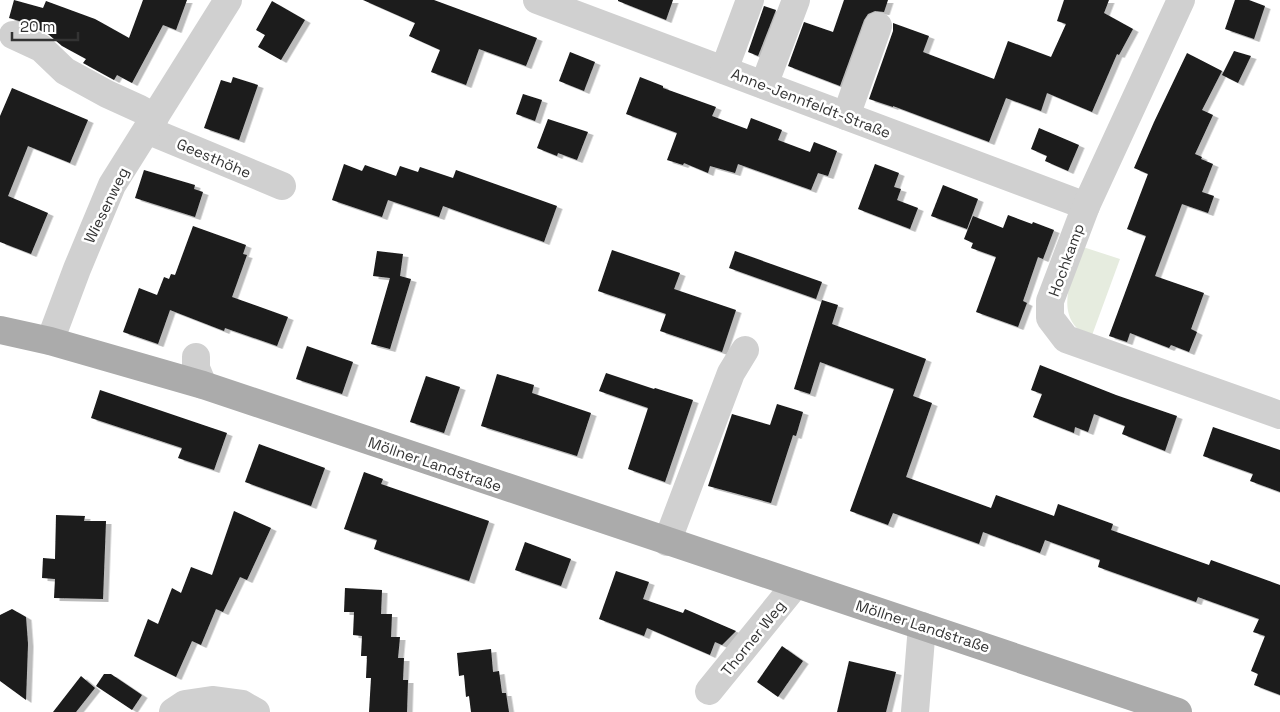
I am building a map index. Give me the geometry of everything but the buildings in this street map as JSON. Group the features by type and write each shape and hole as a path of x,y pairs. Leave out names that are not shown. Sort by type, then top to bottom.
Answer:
{"main road":[{"name":"Möllner Landstraße","path":"0,330 50,340 203,385 1178,712"}],"street":[{"name":"Wiesenweg","path":"50,340 83,271 112,185 147,119 228,0"},
{"name":"Anne-Jennfeldt-Straße","path":"537,0 588,9 724,70 1086,206"},
{"path":"724,70 750,0"},
{"path":"764,85 796,0"},
{"name":"Hochkamp","path":"1181,0 1086,206 1050,301 1050,318 1066,339 1280,415"},
{"path":"846,116 878,26"},
{"name":"Geesthöhe","path":"14,35 41,48 65,71 147,119 282,186"},
{"path":"667,542 731,373 745,350"},
{"path":"196,357 196,368 203,385"},
{"name":"Thorner Weg","path":"709,691 796,584"},
{"path":"915,712 922,626"},
{"path":"173,712 185,704 212,700 242,704 256,712"}],"shaded area":[{"path":"1083,247 1120,259 1091,338 1075,326 1068,308 1069,287"}]}
